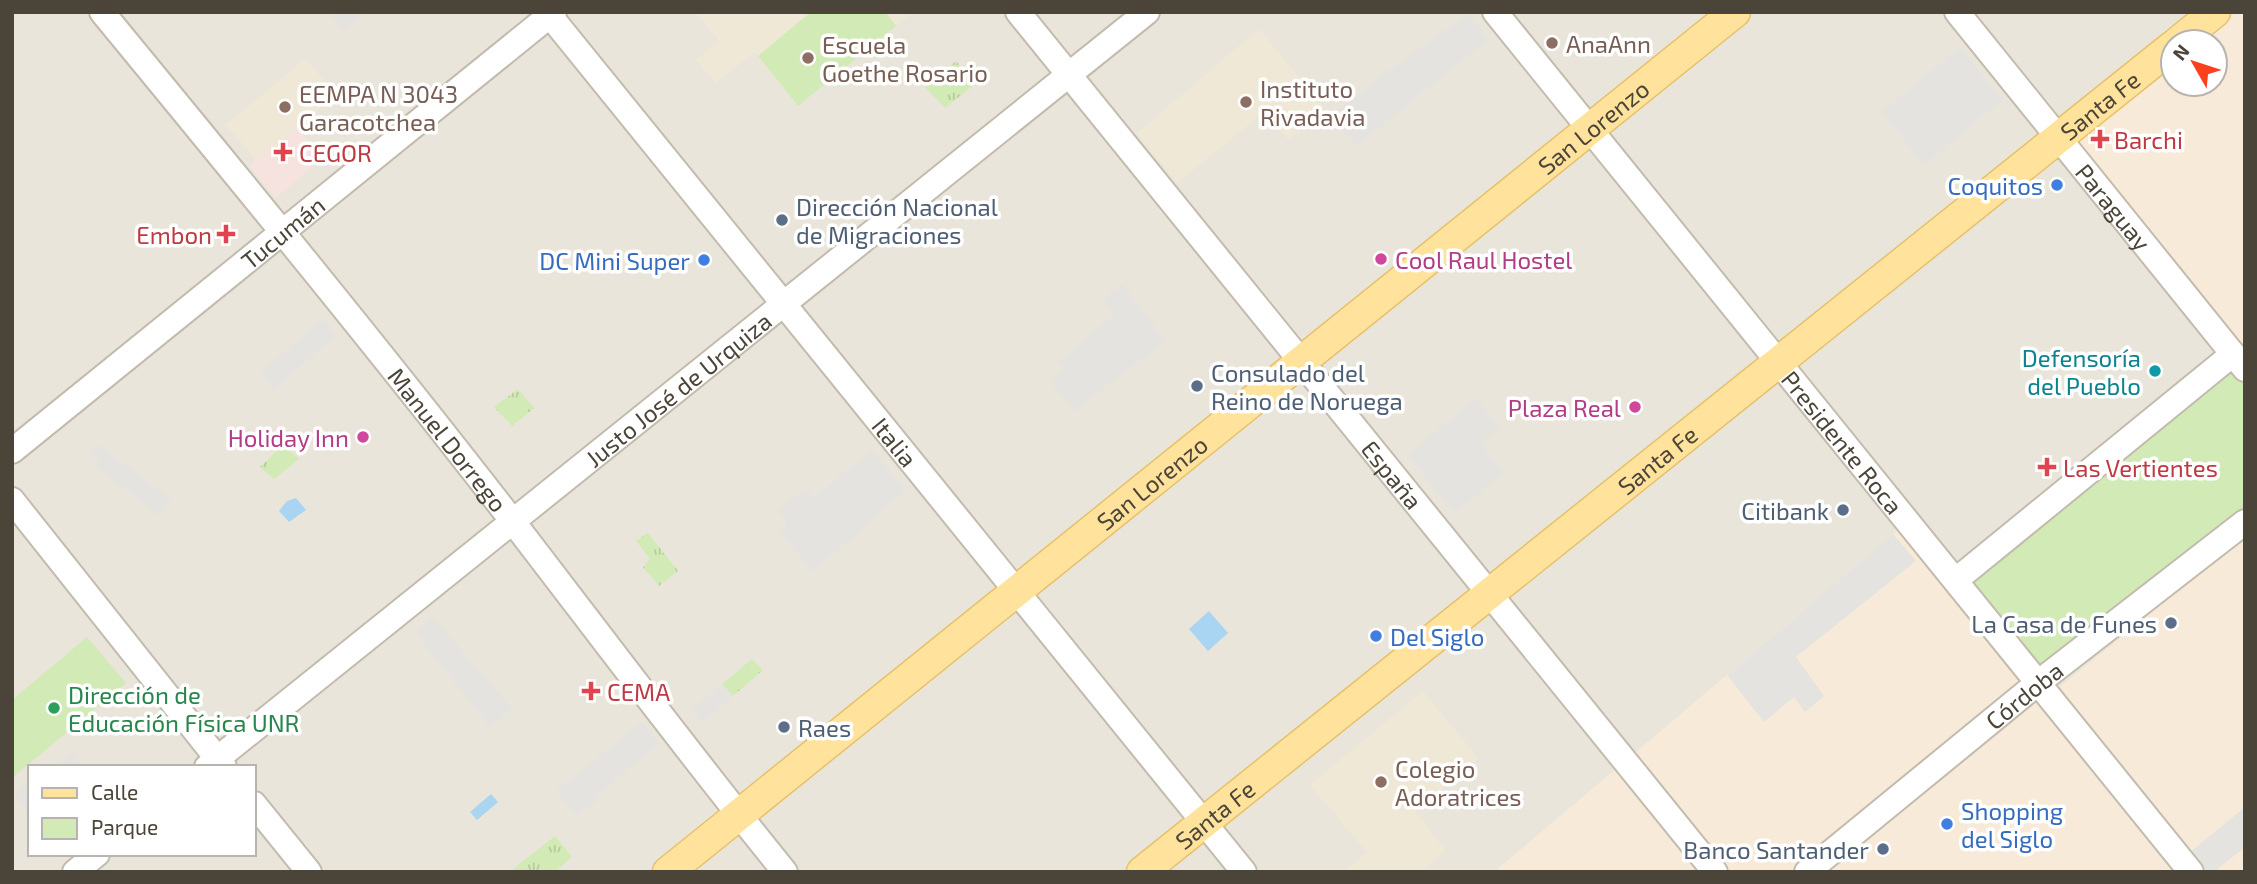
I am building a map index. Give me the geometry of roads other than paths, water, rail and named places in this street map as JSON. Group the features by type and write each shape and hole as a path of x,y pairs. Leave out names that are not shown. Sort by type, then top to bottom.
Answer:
{"main road":[{"name":"San Lorenzo","path":"668,872 1735,12"},
{"path":"2195,28 2215,12"},
{"name":"Santa Fe","path":"1142,872 2159,57"}],"street":[{"name":"Manuel Dorrego","path":"102,12 282,231 785,872"},
{"name":"España","path":"1018,12 1715,872"},
{"name":"Justo José de Urquiza","path":"216,764 512,521 1147,12"},
{"name":"Presidente Roca","path":"1495,12 2191,872"},
{"name":"Paraguay","path":"1956,12 2239,361"},
{"name":"Tucumán","path":"12,451 550,13"},
{"name":"Italia","path":"550,13 1244,872"},
{"path":"1956,580 2239,361"},
{"path":"12,500 216,764"},
{"name":"Córdoba","path":"1807,872 2039,682 2245,522"},
{"path":"256,806 309,872"},
{"path":"75,872 95,856"}],"water":[{"path":"296,498 306,510 289,522 279,511 287,501"},
{"path":"1209,611 1228,633 1208,651 1189,629"},
{"path":"491,794 498,802 477,820 470,812"}],"place":[{"name":"AnaAnn","path":"1552,43"},
{"name":"Escuela Goethe Rosario","path":"808,58"},
{"name":"Instituto Rivadavia","path":"1246,102"},
{"name":"EEMPA N 3043 Garacotchea","path":"285,107"},
{"name":"Barchi","path":"2100,139"},
{"name":"CEGOR","path":"283,152"},
{"name":"Coquitos","path":"2057,185"},
{"name":"Dirección Nacional de Migraciones","path":"782,220"},
{"name":"Embon","path":"226,234"},
{"name":"Cool Raul Hostel","path":"1381,259"},
{"name":"DC Mini Super","path":"704,260"},
{"name":"Defensoría del Pueblo","path":"2155,371"},
{"name":"Consulado del Reino de Noruega","path":"1197,386"},
{"name":"Plaza Real","path":"1635,407"},
{"name":"Holiday Inn","path":"363,437"},
{"name":"Las Vertientes","path":"2047,467"},
{"name":"Citibank","path":"1843,510"},
{"name":"La Casa de Funes","path":"2171,623"},
{"name":"Del Siglo","path":"1376,636"},
{"name":"CEMA","path":"591,691"},
{"name":"Dirección de Educación Física UNR","path":"54,708"},
{"name":"Raes","path":"784,727"},
{"name":"Colegio Adoratrices","path":"1381,782"},
{"name":"Shopping del Siglo","path":"1947,824"},
{"name":"Banco Santander","path":"1883,849"}]}
